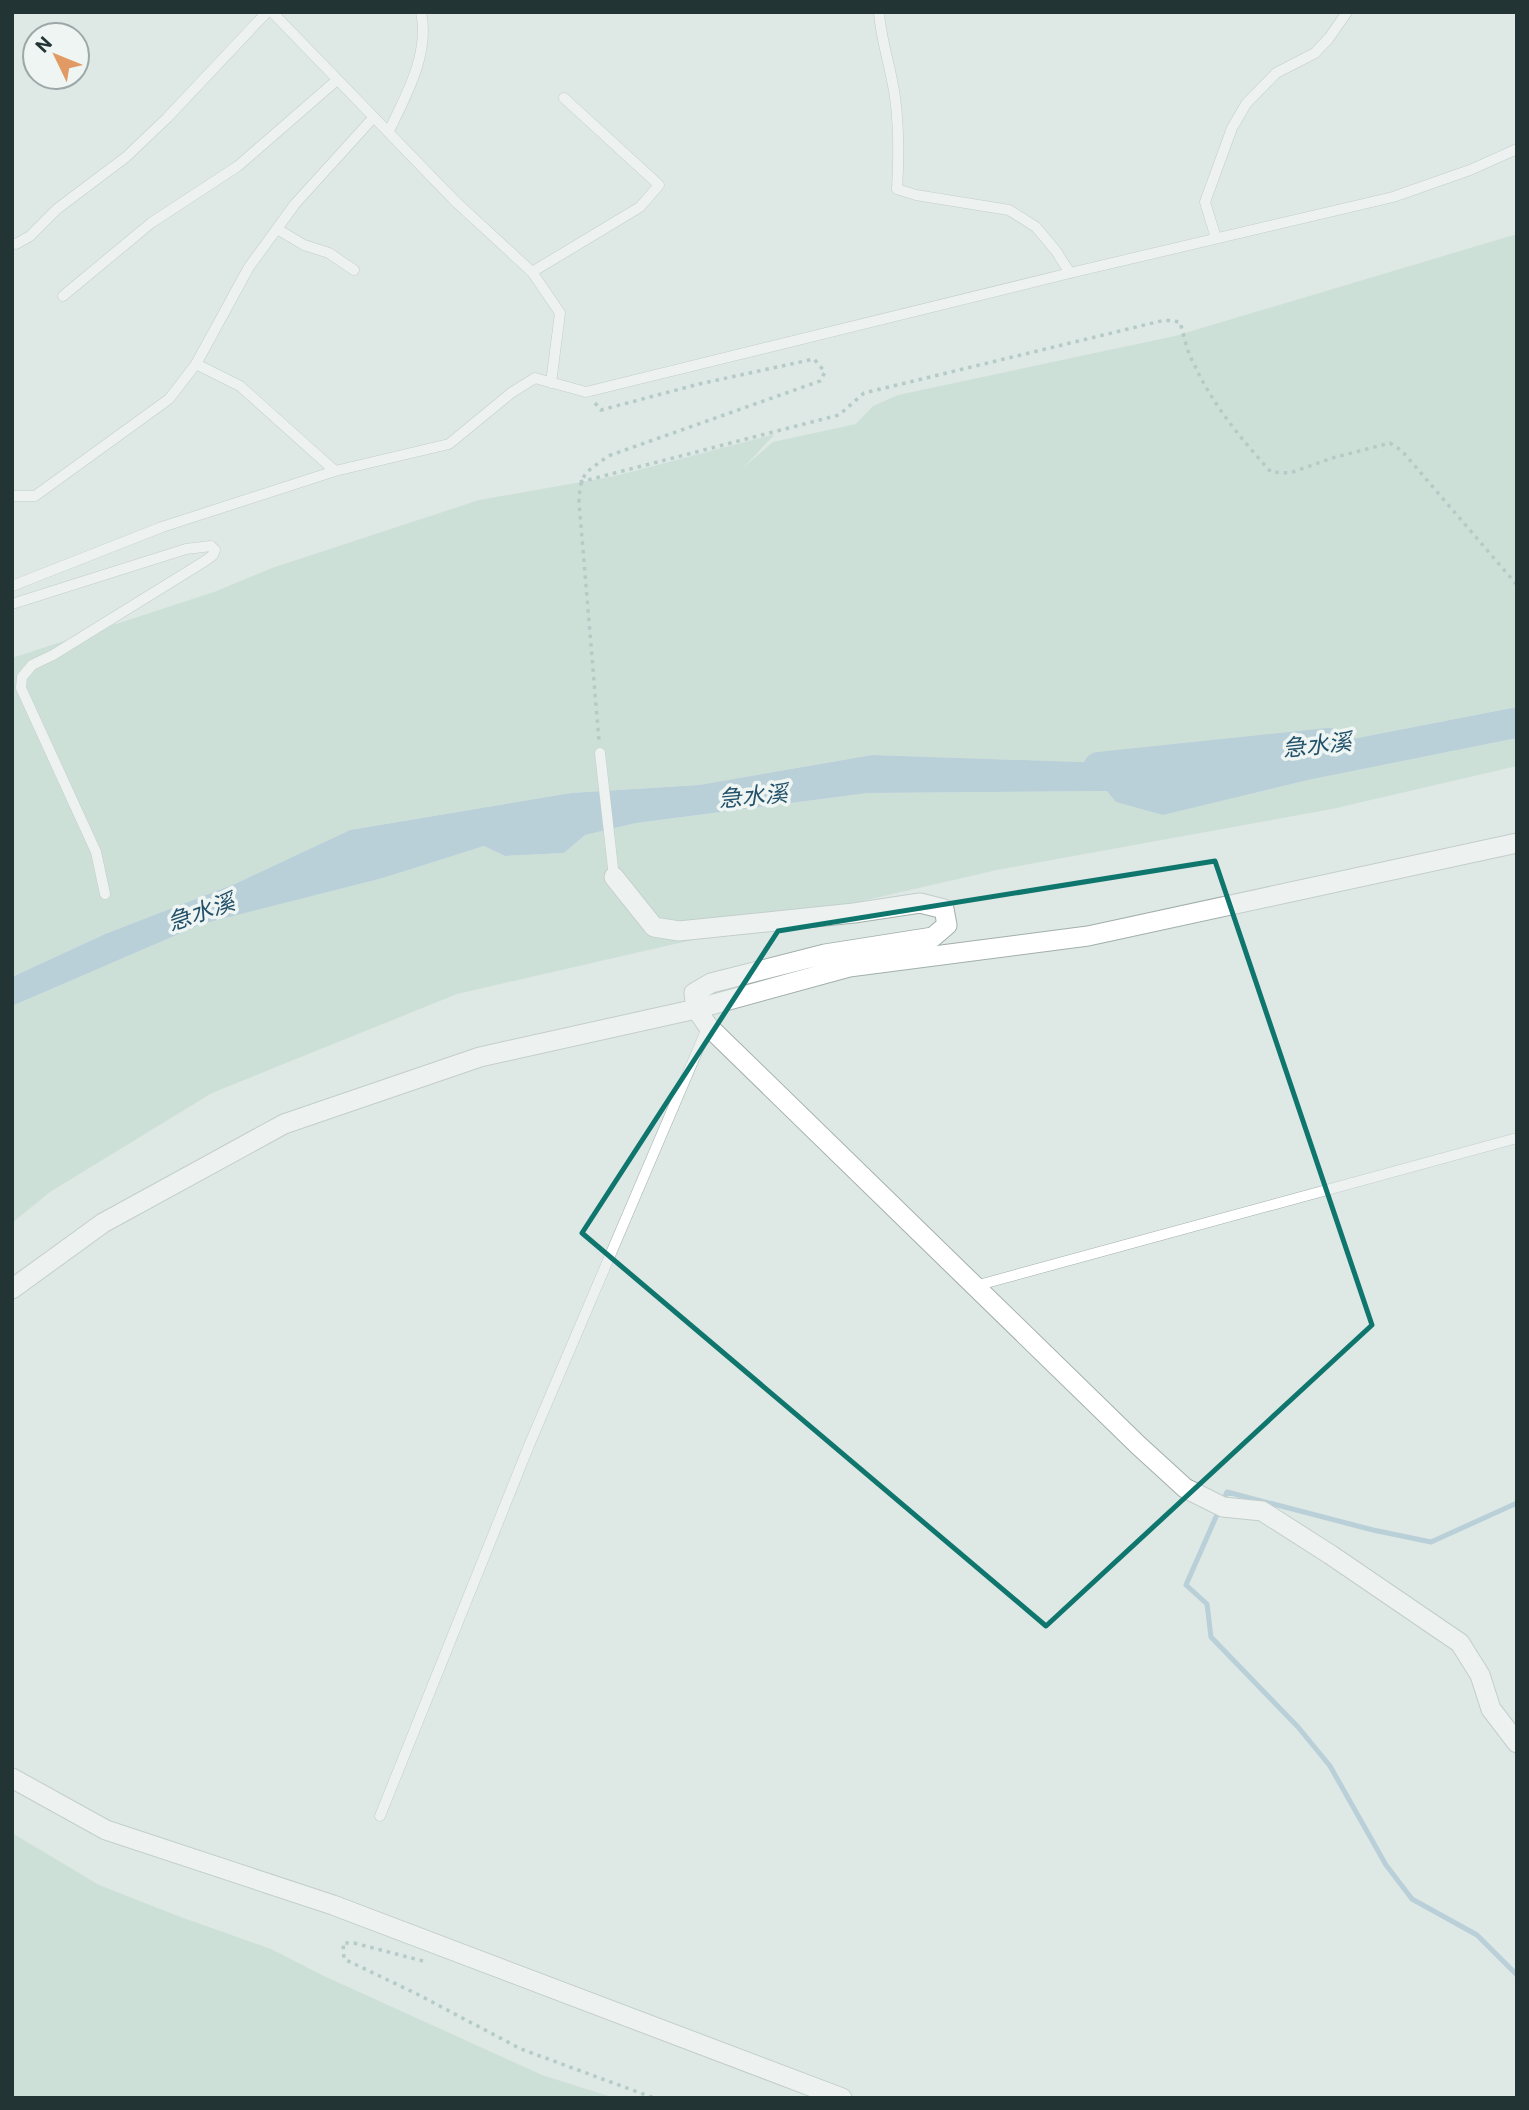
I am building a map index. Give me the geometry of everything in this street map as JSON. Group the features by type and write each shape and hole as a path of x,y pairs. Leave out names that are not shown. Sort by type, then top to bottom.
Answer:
{"street":[{"path":"12,1289 103,1223 284,1124 480,1057 696,1009 849,967 1088,936 1517,843"},
{"path":"614,877 654,927 679,931 854,913 920,903 944,909 947,925 933,937 825,954 711,982 694,993 696,1009 708,1026 1185,1488 1223,1507 1262,1511 1460,1643 1480,1675 1491,1709 1515,1736"},
{"path":"12,1778 106,1829 333,1905 842,2098"}],"lane":[{"path":"12,243 16,244 30,236 57,209 126,157 270,12 454,201 531,272 560,313 551,383"},
{"path":"388,131 418,65 422,43 421,12"},
{"path":"879,12 880,32 895,95 900,149 897,189 916,195 1009,210 1036,227 1070,273"},
{"path":"1216,238 1205,202 1232,128 1246,104 1276,73 1315,53 1347,12"},
{"path":"63,296 151,223 238,166 337,80"},
{"path":"531,272 640,207 659,185 564,97"},
{"path":"12,496 35,496 169,399 196,364 249,267 295,204 373,118"},
{"path":"12,586 162,527 335,471 450,444 511,393 535,378 586,392 1392,197 1470,170 1517,149"},
{"path":"277,229 304,245 329,253 354,270"},
{"path":"196,364 240,386 335,471"},
{"path":"12,604 186,549 202,545 211,546 215,550 213,555 193,568 53,655 32,665 22,677 22,688 96,852 105,894"},
{"path":"600,753 614,877"},
{"path":"380,1816 536,1430 708,1026"},
{"path":"974,1286 1517,1138"}],"path":[{"path":"580,482 839,415 864,393 989,365 1165,320 1180,323 1193,363 1211,395 1248,447 1271,472 1290,473 1332,458 1390,443 1402,451 1517,585"},
{"path":"586,392 601,410 699,384 814,359 825,372 820,381 608,456 580,482 579,502 600,753"},
{"path":"432,1964 354,1943 342,1943 344,1959 521,2049 654,2098"}],"highlighted area":[{"path":"1215,861 1372,1325 1046,1626 582,1233 778,931"}],"green space":[{"path":"1517,234 1517,707 1352,739 1168,765 872,755 699,785 571,793 350,830 237,883 105,934 12,977 12,658 214,592 272,568 479,500 615,476 775,434 743,468 773,442 856,424 873,406 898,395 1175,336"},
{"path":"1517,738 1517,766 1332,809 997,870 457,994 212,1093 50,1192 12,1223 12,1006 202,924 383,878 484,846 505,856 564,853 585,835 636,823 868,793 1108,791 1163,815 1308,780"},
{"path":"12,1833 99,1885 271,1949 324,1976 542,2075 615,2098 12,2098"}],"water":[{"path":"1517,707 1517,738 1308,780 1163,815 1116,802 1107,791 868,793 636,823 585,835 564,853 505,856 484,846 383,878 202,924 12,1006 12,977 105,934 237,883 350,830 571,793 699,785 872,755 1168,765 1352,739"}],"waterway":[{"name":"急水溪","path":"1099,768 1329,744"},
{"path":"1223,1501 1227,1492 1373,1530 1431,1542 1517,1503"},
{"path":"1219,1510 1186,1585 1207,1604 1211,1637 1298,1727 1330,1766 1386,1865 1412,1899 1477,1935 1517,1975"}]}
